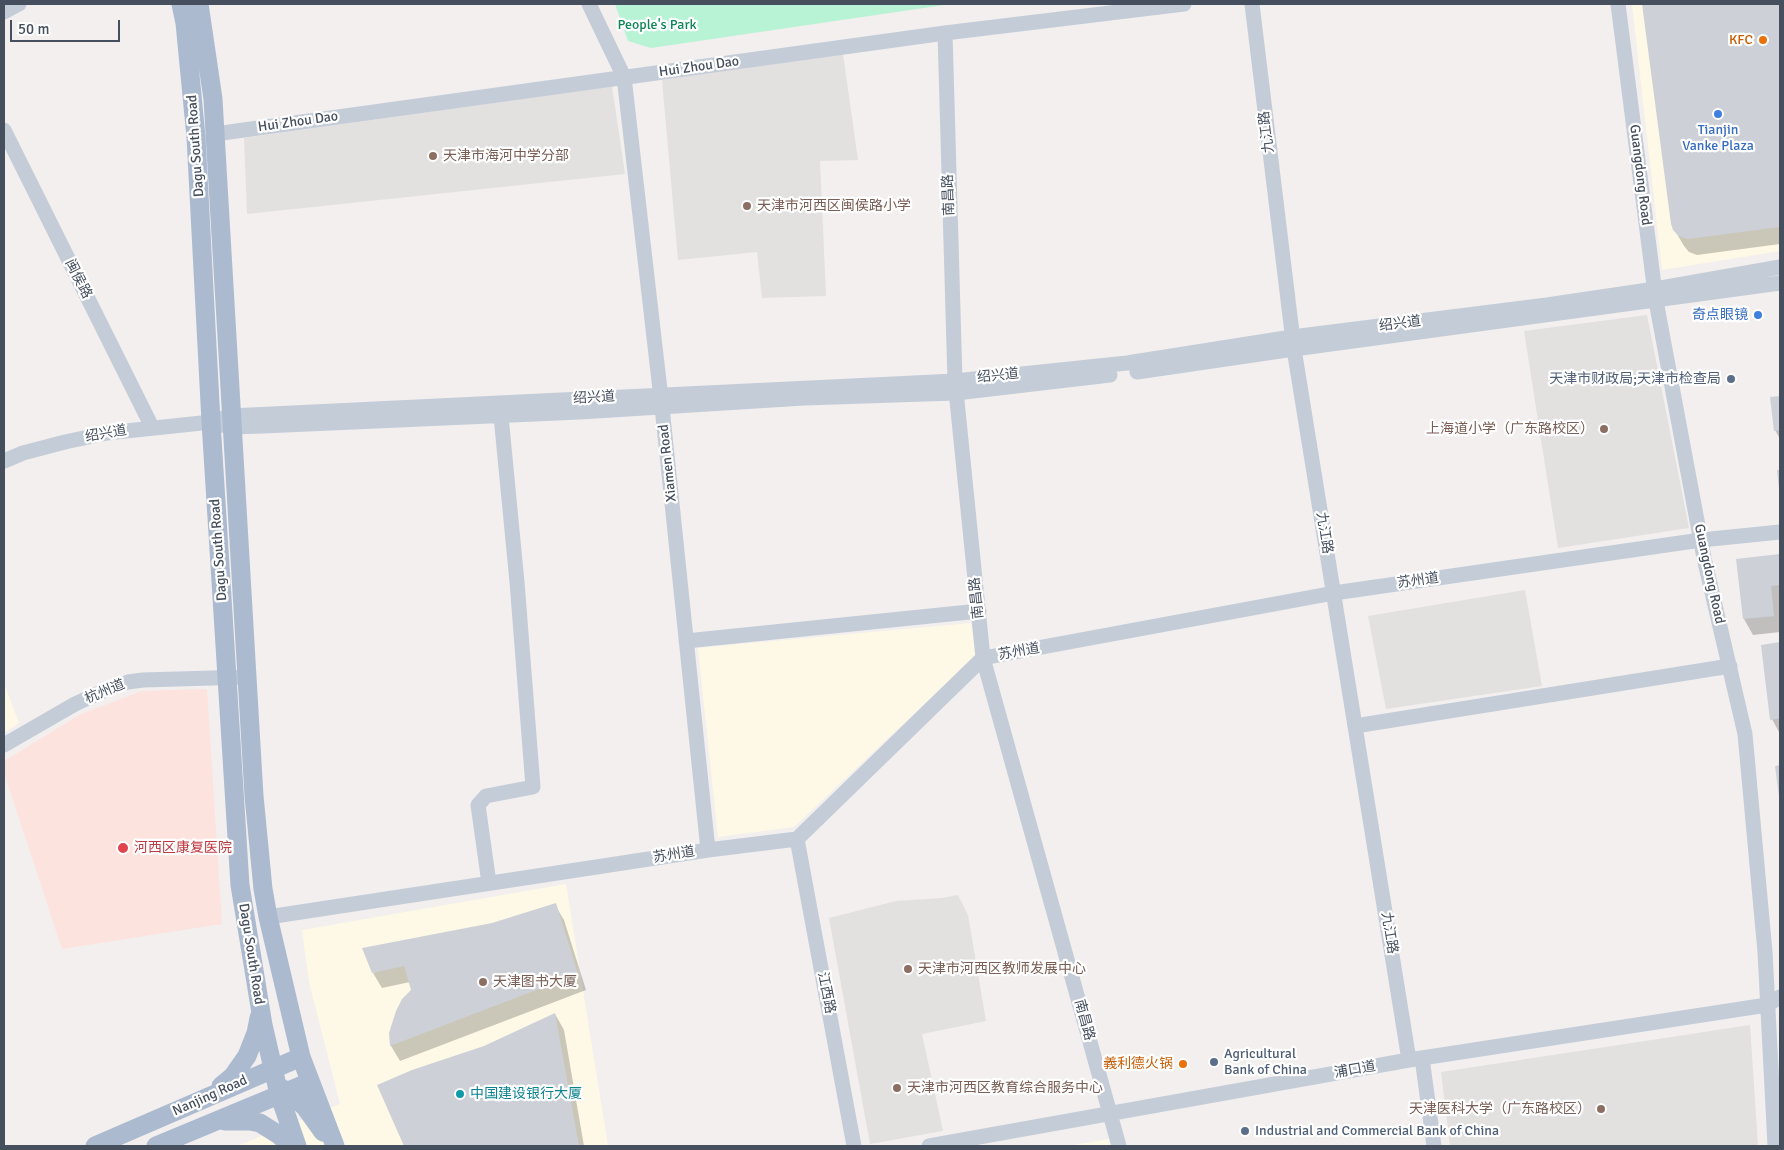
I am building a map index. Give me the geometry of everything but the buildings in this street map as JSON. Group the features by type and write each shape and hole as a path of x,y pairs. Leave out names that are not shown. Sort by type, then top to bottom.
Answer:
{"main road":[{"name":"Dagu South Road","path":"181,4 185,23 196,137 211,422 240,885 260,1007 276,1081"},
{"name":"Dagu South Road","path":"199,4 203,23 215,134 230,421 257,829 268,917 301,1057"},
{"path":"208,1096 233,1076 247,1056 256,1033 260,1007"},
{"path":"288,1008 286,1037 276,1081 297,1146"},
{"path":"301,1057 334,1146"},
{"name":"Nanjing Road","path":"156,1146 214,1122 276,1081 301,1057"},
{"path":"208,1096 276,1081"},
{"path":"276,1081 304,1108 334,1146"},
{"name":"Nanjing Road","path":"276,1081 310,1082"},
{"name":"Nanjing Road","path":"95,1146 208,1096"},
{"path":"214,1122 238,1120 260,1123 279,1135 291,1146"}],"street":[{"path":"4,12 19,4"},
{"name":"Xiamen Road","path":"589,4 624,77 661,400 708,850"},
{"name":"Hui Zhou Dao","path":"215,134 945,33 1184,4"},
{"name":"九江路","path":"1252,4 1293,343 1355,726 1416,1059 1434,1146"},
{"name":"Guangdong Road","path":"1618,4 1656,295 1704,558 1745,734 1765,952 1774,1001 1776,1146"},
{"name":"南昌路","path":"945,33 955,387 983,658 1119,1146"},
{"name":"闽侯路","path":"4,130 152,427"},
{"name":"绍兴道","path":"1656,295 1780,268"},
{"name":"绍兴道","path":"4,461 23,453 107,433 211,422 661,400 804,398 1132,373 1293,343 1538,306 1780,283"},
{"name":"绍兴道","path":"230,421 263,426 501,416 661,400"},
{"path":"489,884 478,805 486,796 533,787 518,592 501,416"},
{"name":"苏州道","path":"268,917 708,850 797,839 983,658 1334,593 1702,540 1780,532"},
{"path":"686,641 978,611"},
{"path":"1355,726 1730,666"},
{"name":"杭州道","path":"4,745 75,704 128,682 247,677"},
{"name":"江西路","path":"797,839 854,1146"},
{"name":"浦口道","path":"929,1146 1416,1059 1774,1001"}],"shaded area":[{"name":"Tianjin Vanke Plaza","path":"1632,4 1780,4 1780,251 1662,270"},
{"name":"天津市河西区闽侯路小学","path":"843,54 858,160 820,161 826,296 762,298 757,252 678,260 662,80"},
{"name":"天津市海河中学分部","path":"612,86 625,174 247,214 244,138"},
{"name":"上海道小学（广东路校区）","path":"1647,315 1689,528 1558,548 1524,331"},
{"path":"1525,590 1542,686 1386,709 1368,616"},
{"path":"971,623 976,655 794,827 718,837 698,648"},
{"path":"4,683 19,723 4,733"},
{"name":"河西区康复医院","path":"207,689 222,924 62,949 4,773 4,761 81,714 142,691"},
{"path":"566,884 608,1146 237,1146 340,1104 309,982 302,930"},
{"name":"天津市河西区教师发展中心","path":"958,895 968,915 986,1021 922,1034 943,1131 870,1144 829,918 896,901"},
{"name":"天津医科大学（广东路校区）","path":"1750,1025 1758,1146 1450,1146 1441,1072"},
{"path":"1109,1139 1110,1146 1068,1146"}],"green space":[{"name":"People's Park","path":"615,4 951,4 651,48 628,41"}],"place":[{"name":"KFC","path":"1763,40"},
{"name":"Tianjin Vanke Plaza","path":"1718,114"},
{"name":"天津市海河中学分部","path":"433,156"},
{"name":"天津市河西区闽侯路小学","path":"747,206"},
{"name":"奇点眼镜","path":"1758,315"},
{"name":"天津市财政局;天津市检查局","path":"1731,379"},
{"name":"上海道小学（广东路校区）","path":"1604,429"},
{"name":"河西区康复医院","path":"123,848"},
{"name":"天津市河西区教师发展中心","path":"908,969"},
{"name":"天津图书大厦","path":"483,982"},
{"name":"Agricultural Bank of China","path":"1214,1062"},
{"name":"義利德火锅","path":"1183,1064"},
{"name":"天津市河西区教育综合服务中心","path":"897,1088"},
{"name":"中国建设银行大厦","path":"460,1094"},
{"name":"天津医科大学（广东路校区）","path":"1601,1109"},
{"name":"Industrial and Commercial Bank of China","path":"1245,1131"}]}
